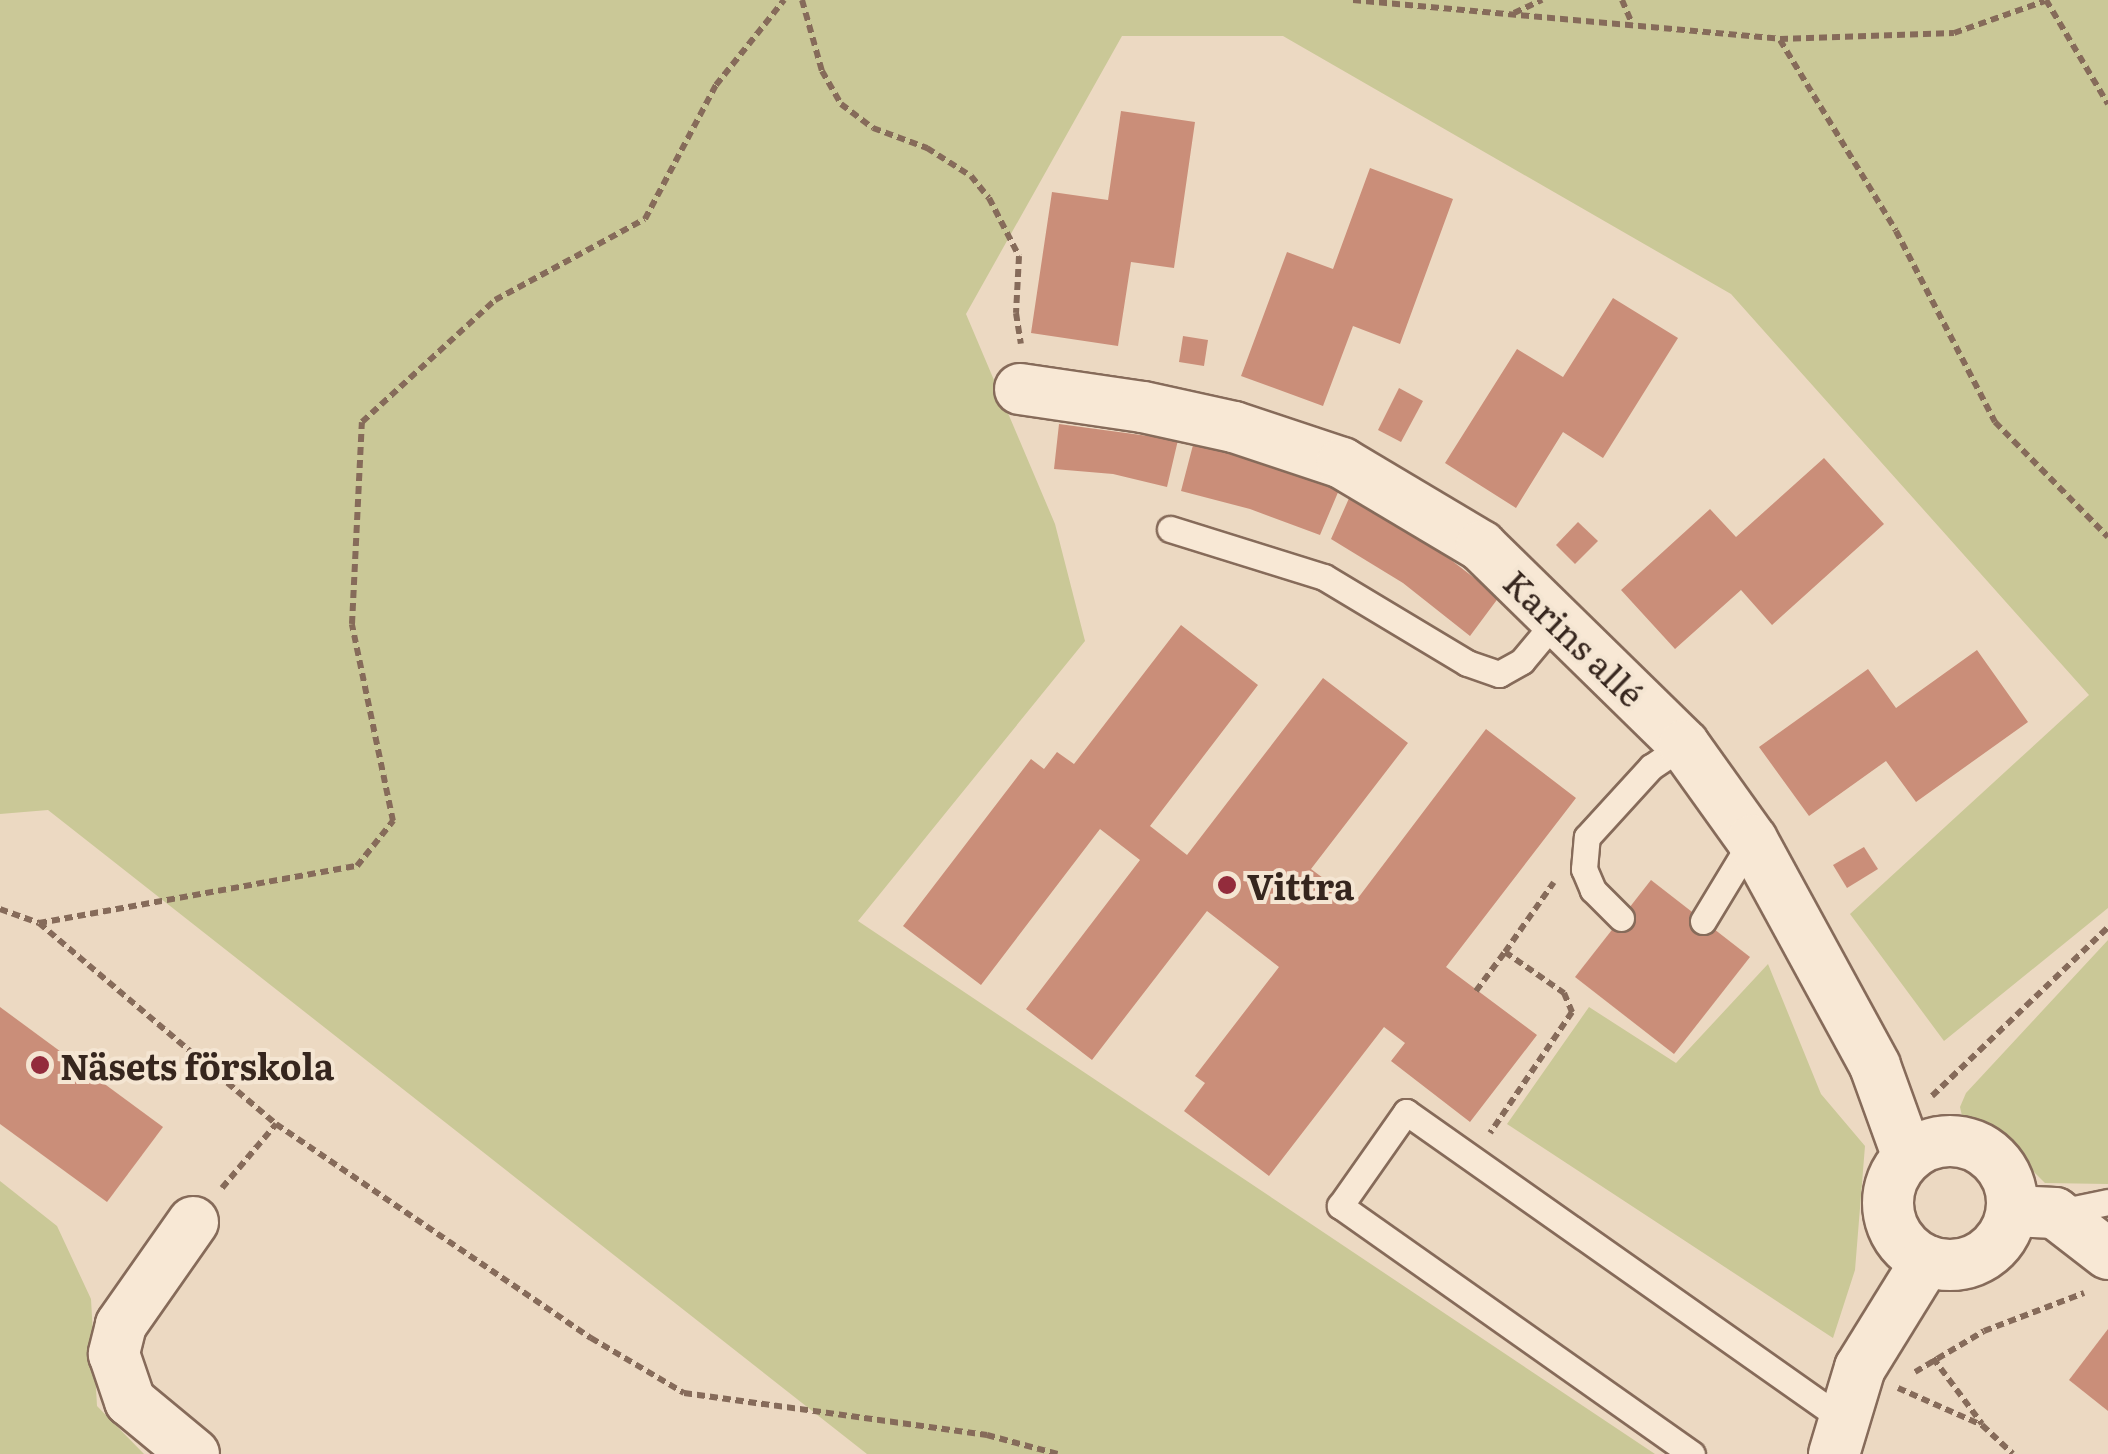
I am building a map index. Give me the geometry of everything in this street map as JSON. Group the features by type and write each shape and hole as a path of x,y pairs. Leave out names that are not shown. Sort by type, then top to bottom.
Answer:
{"street":[{"name":"Karins allé","path":"1020,389 1143,407 1234,427 1342,463 1480,546 1558,618 1684,746 1752,840 1875,1066 1902,1140"},
{"path":"2034,1212 2007,1230 1981,1258 1945,1265 1926,1261 1902,1242 1889,1214 1889,1193 1902,1140 1927,1145 1948,1141 1979,1149 2003,1170 2011,1190 2099,1272"},
{"path":"193,1222 122,1325 114,1354 130,1400 194,1454"},
{"path":"1840,1437 1860,1368 1926,1261"}],"lane":[{"path":"1170,528 1324,577 1467,663 1499,674 1522,661 1558,618"},
{"path":"1621,918 1593,890 1584,869 1587,836 1651,767 1684,746"},
{"path":"1704,921 1752,840"},
{"path":"1692,1454 1340,1206 1406,1112 1840,1437"},
{"path":"2034,1212 2108,1202"}],"path":[{"path":"40,923 357,866 393,822 352,624 362,422 495,300 645,219 716,85 784,0"},
{"path":"802,0 822,71 841,104 872,128 927,148 971,176 989,198 1019,256 1020,389"},
{"path":"1352,0 1780,39 1954,33 2046,0 2108,104"},
{"path":"1513,13 1542,0"},
{"path":"1622,0 1632,24"},
{"path":"1780,39 1896,231 1995,422 2108,537"},
{"path":"1476,990 1587,836"},
{"path":"0,909 40,923 276,1124 591,1338 684,1393 969,1432 1058,1454"},
{"path":"1902,1140 1934,1095 2108,927"},
{"path":"1471,1158 1572,1012 1564,993 1505,952"},
{"path":"193,1222 276,1124"},
{"path":"1982,1425 1893,1385 1984,1331 2099,1272"},
{"path":"1894,1312 1982,1425 2013,1454"}],"shaded area":[{"path":"0,0 2108,0 2108,908 1944,1041 1850,914 2089,695 1731,294 1283,36 1122,36 966,314 1055,524 1085,641 858,921 1655,1454 867,1454 48,810 0,814"},
{"path":"2108,940 2108,1184 2045,1183 2004,1142 1965,1129 1960,1107 1966,1093"},
{"path":"1768,964 1821,1094 1865,1146 1855,1270 1833,1338 1507,1124 1589,1007 1676,1063"},
{"path":"0,1181 57,1226 91,1299 97,1406 144,1454 0,1454"}],"building":[{"path":"1121,111 1195,122 1174,268 1131,262 1118,346 1031,333 1052,192 1108,200"},
{"path":"1370,168 1453,199 1400,344 1353,326 1323,406 1241,376 1287,252 1333,269"},
{"path":"1613,298 1678,338 1603,458 1563,432 1516,508 1445,463 1517,349 1563,377"},
{"path":"1183,336 1208,340 1204,366 1179,362"},
{"path":"1399,388 1423,401 1401,442 1378,430"},
{"path":"1059,424 1178,440 1167,487 1113,474 1054,469"},
{"path":"1193,445 1265,461 1339,490 1320,535 1250,509 1181,491"},
{"path":"1824,458 1884,524 1772,625 1741,590 1675,649 1621,590 1710,509 1736,537"},
{"path":"1350,496 1429,543 1499,597 1470,636 1403,583 1331,539"},
{"path":"1578,522 1598,541 1575,564 1556,545"},
{"name":"Vittra","path":"1181,625 1258,685 1150,826 1187,855 1323,678 1408,743 1311,869 1355,902 1486,729 1576,798 1446,967 1537,1035 1470,1122 1391,1061 1405,1043 1384,1027 1269,1176 1184,1111 1205,1083 1195,1076 1279,967 1207,911 1092,1060 1026,1009 1140,860 1100,829 981,985 903,926 1031,759 1044,769 1057,752 1074,764"},
{"path":"1977,650 2028,722 1916,802 1886,761 1809,816 1759,747 1868,669 1896,708"},
{"path":"1864,847 1878,869 1847,888 1833,865"},
{"path":"1651,880 1750,957 1674,1054 1575,977"},
{"name":"Näsets förskola","path":"0,1007 163,1127 107,1202 0,1124"},
{"path":"2108,1329 2108,1411 2069,1380"}],"place":[{"name":"Vittra","path":"1227,885"},
{"name":"Näsets förskola","path":"40,1065"}]}
